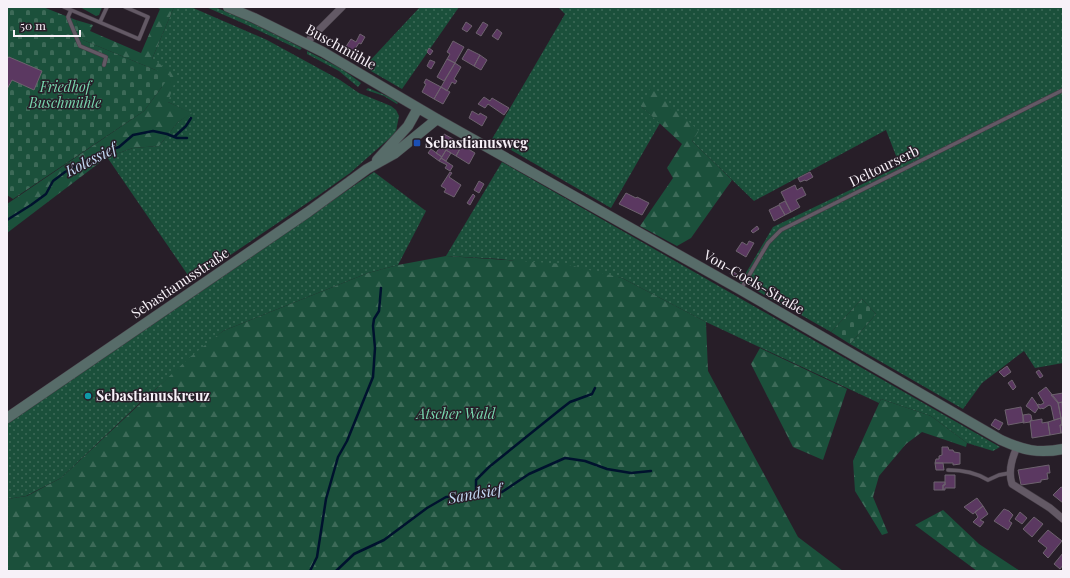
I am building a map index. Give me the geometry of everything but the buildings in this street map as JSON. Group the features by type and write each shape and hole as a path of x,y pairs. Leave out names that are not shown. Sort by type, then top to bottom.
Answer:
{"main road":[{"name":"Buschmühle","path":"228,7 307,44 437,119"},
{"name":"Sebastianusstraße","path":"367,169 408,126 418,108"},
{"name":"Sebastianusstraße","path":"7,418 308,212 367,169 394,154 437,119"},
{"name":"Von-Coels-Straße","path":"437,119 741,290 1001,440 1017,448 1032,451 1046,452 1063,449"}],"street":[{"path":"307,44 342,7"},
{"path":"1017,448 1013,456 1010,473 1012,484 1050,508 1063,519"}],"lane":[{"path":"64,7 139,39 148,17 125,7"},
{"path":"100,22 107,7"},
{"path":"70,10 68,17 80,46 106,57 104,65"},
{"name":"Deltourserb","path":"741,290 768,243 781,230 1063,90"},
{"path":"948,470 968,471 988,480 999,475 1010,473"}],"green space":[{"name":"Friedhof Buschmühle","path":"7,7 43,7 76,20 83,40 170,76 144,111 13,199 7,195"},
{"path":"80,7 102,7 99,15 96,16"},
{"path":"156,7 174,7 152,59 177,75 168,102 192,113 178,122 159,146 133,148 107,157 7,233 7,204 144,111 170,76 83,40 76,20 93,25 90,31 141,53 160,9"},
{"path":"174,7 191,7 267,40 340,80 359,93 391,106 396,110 399,116 396,131 392,136 350,173 192,281 107,157 133,148 159,146 178,122 191,113 168,102 152,59"},
{"path":"206,7 215,7 248,21 302,48 300,50"},
{"path":"420,7 459,7 402,89 364,67"},
{"path":"558,7 1063,7 1063,363 1035,368 1024,351 982,383 963,409 850,344 876,314 862,299 831,332 749,286 740,283 773,227 900,166 886,130 754,201 692,141 698,131 641,106 660,123 611,208 492,139 565,14"},
{"path":"307,51 342,69 361,83 358,87 339,71 307,54"},
{"path":"651,87 699,131 692,141 732,180 691,238 677,246 640,226 673,178 667,168 682,144 641,106"},
{"path":"368,88 392,98 398,103 397,104 384,96 366,90"},
{"path":"502,162 1000,447 993,451 967,443 931,416 881,399 879,403 706,322 622,278 501,259 446,256"},
{"path":"374,172 426,211 398,265 368,273 223,331 144,399 61,478 26,496 7,499 7,423"},
{"name":"Atscher Wald","path":"446,256 565,264 622,278 706,322 708,371 798,537 843,571 7,571 7,499 27,496 61,478 190,357 223,331 368,273 398,265"},
{"path":"862,299 876,314 850,344 831,332"},
{"path":"760,348 847,389 823,460 793,447 751,364"},
{"path":"881,399 931,416 967,443 966,447 922,432 906,444 879,476 873,497 888,533 882,535 855,491 853,461"},
{"path":"943,510 979,544 1020,571 977,571 915,525"}],"waterway":[{"path":"174,137 186,126 191,118"},
{"name":"Kolessief","path":"7,220 46,194 53,181 65,172 97,154 119,147 133,135 153,131 177,138 187,138"},
{"name":"Sandsief","path":"310,571 317,557 326,499 338,457 347,441 373,377 375,348 373,326 374,319 379,311 381,288"},
{"path":"476,492 476,480 489,467 570,402 592,394 595,388"},
{"name":"Sandsief","path":"336,571 354,554 384,540 427,508 446,497 463,496 476,492 502,492 529,474 565,458 585,461 607,469 631,473 651,471"}],"place":[{"name":"Sebastianusweg","path":"417,143"},
{"name":"Sebastianuskreuz","path":"88,396"}]}
